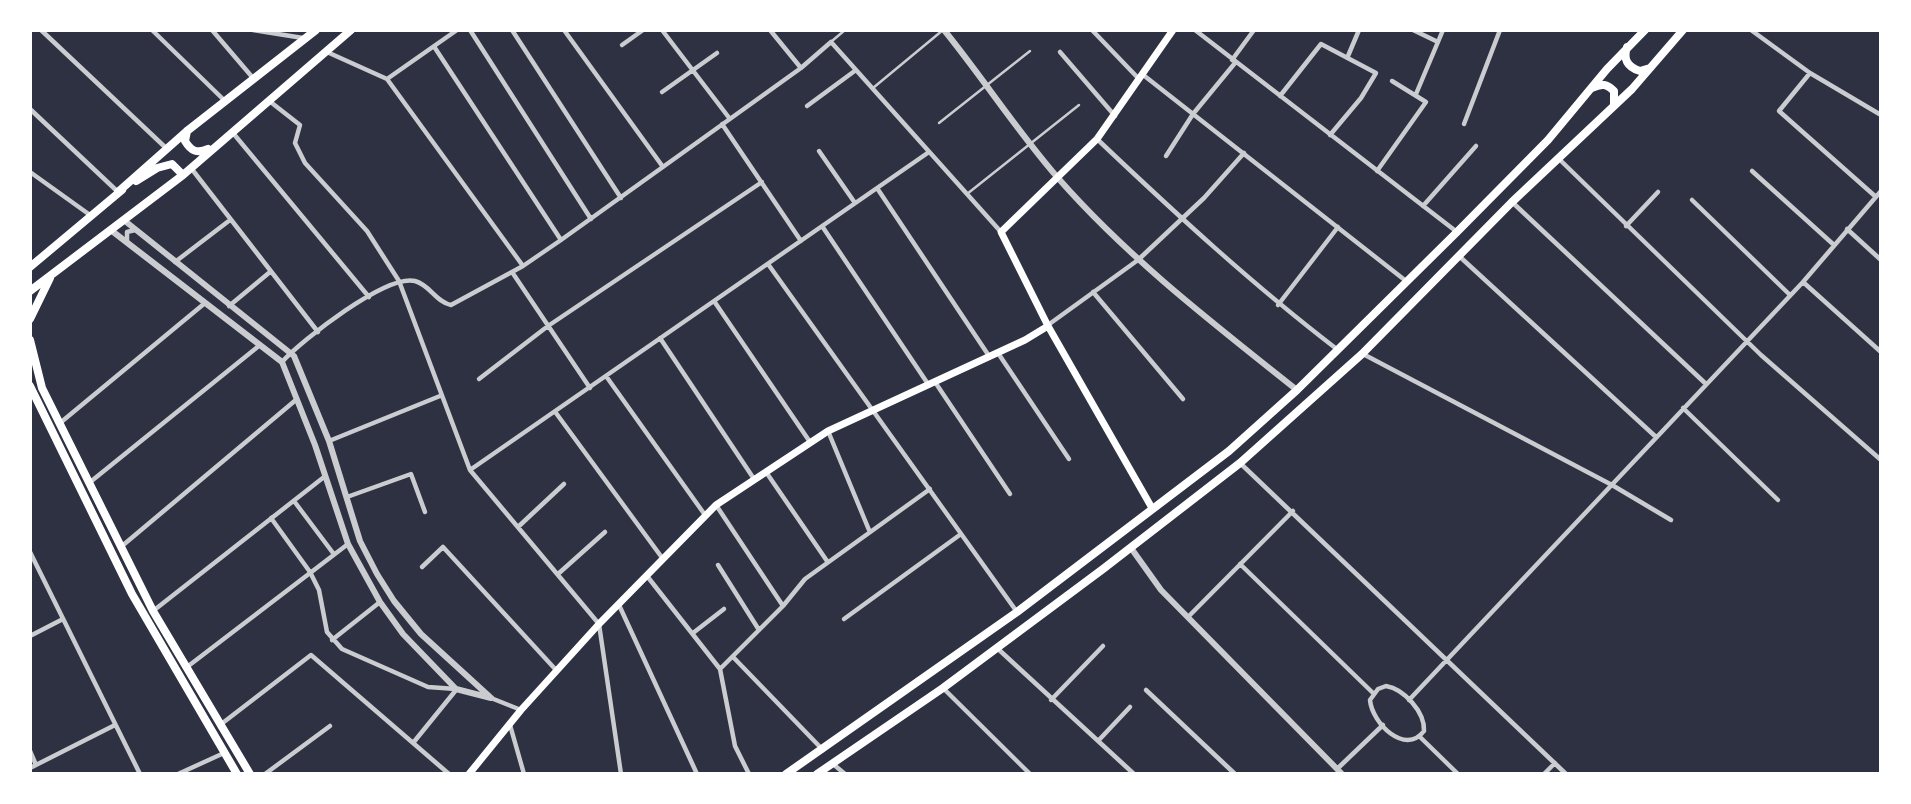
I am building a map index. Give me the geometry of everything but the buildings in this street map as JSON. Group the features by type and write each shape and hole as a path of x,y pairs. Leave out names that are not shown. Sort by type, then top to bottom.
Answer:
{"main road":[{"path":"30,267 166,148 316,30"},
{"path":"30,291 183,175 267,99 351,30"},
{"path":"1152,508 1048,326 1000,232 1097,139 1115,117 1173,30"},
{"path":"786,774 824,750 875,709 1017,612 1229,451 1297,390 1457,232 1548,140 1627,47 1646,30"},
{"path":"817,774 943,688 1240,463 1362,354 1512,202 1612,108 1683,30"},
{"path":"1627,47 1625,53 1629,65 1640,71 1651,67"},
{"path":"1592,88 1599,84 1608,85 1614,91 1616,100 1612,108"},
{"path":"187,131 185,141 189,149 196,152 218,142"},
{"path":"118,192 164,164 172,164 183,175"},
{"path":"30,261 42,256"},
{"path":"30,319 54,271"},
{"path":"469,774 521,710 599,624 716,505 828,432 994,355 1048,326"},
{"path":"30,340 42,388 153,611 250,774"},
{"path":"30,386 132,594 237,774"}],"street":[{"path":"41,30 166,148"},
{"path":"152,30 225,101"},
{"path":"212,30 253,78"},
{"path":"253,30 306,38"},
{"path":"387,79 435,48 457,30"},
{"path":"470,30 591,219"},
{"path":"512,30 621,198"},
{"path":"564,30 663,167"},
{"path":"622,45 643,30"},
{"path":"662,30 730,119"},
{"path":"770,30 801,68"},
{"path":"944,30 1056,176 1138,260 1297,390"},
{"path":"1091,30 1140,76 1244,153 1407,281"},
{"path":"1195,30 1233,62 1457,232"},
{"path":"1166,156 1254,30"},
{"path":"1348,56 1359,30"},
{"path":"1413,30 1438,42"},
{"path":"1416,94 1443,30"},
{"path":"1464,124 1500,30"},
{"path":"1751,30 1810,73 1881,115"},
{"path":"282,362 318,332 369,297 399,281 415,281 427,287 444,303 451,305 523,266 801,68 831,42 1000,232"},
{"path":"1280,96 1321,44 1348,56 1376,74 1362,98 1330,135"},
{"path":"435,48 561,240"},
{"path":"325,52 387,79 523,266"},
{"path":"1060,52 1115,117"},
{"path":"662,92 717,53"},
{"path":"807,106 856,70"},
{"path":"1810,73 1779,111 1877,197"},
{"path":"1377,171 1426,102 1392,81"},
{"path":"267,99 300,125 295,143 305,163 366,230 399,281 470,470 599,624 619,774"},
{"path":"30,109 118,192"},
{"path":"722,124 801,240"},
{"path":"231,131 369,297"},
{"path":"1097,139 1182,220 1278,304 1338,350"},
{"path":"1423,206 1476,146"},
{"path":"819,151 855,203"},
{"path":"470,470 556,413 929,152"},
{"path":"1048,326 1138,260 1182,220 1244,153"},
{"path":"1557,158 1746,340 1881,460"},
{"path":"191,168 318,332"},
{"path":"1752,171 1834,245"},
{"path":"30,172 90,215"},
{"path":"479,379 548,326 762,182"},
{"path":"877,188 1069,458"},
{"path":"1409,701 1803,282 1881,191"},
{"path":"1626,226 1658,192"},
{"path":"1692,200 1790,295"},
{"path":"1512,202 1706,384"},
{"path":"174,262 230,220"},
{"path":"125,221 228,306 291,353 329,441 360,541 377,574 394,601 421,634 491,698"},
{"path":"822,226 1010,494"},
{"path":"1278,304 1338,228"},
{"path":"1847,229 1881,260"},
{"path":"112,231 282,362 298,398 348,544 367,580 403,634 456,689"},
{"path":"128,243 127,232 136,231"},
{"path":"1459,256 1656,437"},
{"path":"768,264 1017,612"},
{"path":"228,306 270,272"},
{"path":"512,272 590,388"},
{"path":"1803,282 1881,352"},
{"path":"1093,292 1183,398"},
{"path":"714,301 811,443"},
{"path":"59,424 205,303"},
{"path":"660,338 754,479"},
{"path":"89,484 260,345"},
{"path":"1362,354 1612,485 1671,520"},
{"path":"606,376 706,516"},
{"path":"329,441 440,396"},
{"path":"121,547 298,398"},
{"path":"1684,408 1778,500"},
{"path":"556,413 663,559"},
{"path":"828,432 869,530"},
{"path":"1240,463 1450,660 1566,774"},
{"path":"766,472 827,561"},
{"path":"346,497 411,474 425,512"},
{"path":"153,611 324,477"},
{"path":"518,527 565,484"},
{"path":"720,669 734,658 806,579 827,561 930,489"},
{"path":"294,500 333,554"},
{"path":"716,505 783,606"},
{"path":"1188,618 1293,511"},
{"path":"271,518 310,572 319,590 327,632 342,649 428,687 456,689 491,698 521,710"},
{"path":"558,574 605,531"},
{"path":"844,620 961,534"},
{"path":"186,668 348,544"},
{"path":"422,567 443,547 556,671"},
{"path":"1131,548 1160,590 1337,773 1383,725"},
{"path":"30,552 139,774"},
{"path":"1240,564 1373,693"},
{"path":"718,565 759,630"},
{"path":"367,580 377,574"},
{"path":"647,576 720,669 735,746 748,774"},
{"path":"332,640 380,602"},
{"path":"619,605 697,774"},
{"path":"693,633 724,609"},
{"path":"30,636 63,619"},
{"path":"1051,699 1102,646"},
{"path":"997,647 1134,774"},
{"path":"220,726 311,655 449,774"},
{"path":"734,658 824,750"},
{"path":"1386,686 1393,687 1409,701 1423,718 1424,731 1408,741 1383,725 1370,707 1373,693 1386,686"},
{"path":"943,688 1030,774"},
{"path":"413,743 456,689"},
{"path":"1146,691 1235,774"},
{"path":"1098,741 1130,707"},
{"path":"510,724 524,774"},
{"path":"30,768 115,725"},
{"path":"265,774 330,726"},
{"path":"1419,736 1458,774"},
{"path":"30,751 36,765"},
{"path":"178,774 224,753"},
{"path":"1544,774 1555,763"},
{"path":"833,764 845,774"}],"lane":[{"path":"831,42 845,30"},
{"path":"873,88 944,30"},
{"path":"939,123 1030,51"},
{"path":"967,194 1079,105"}]}
